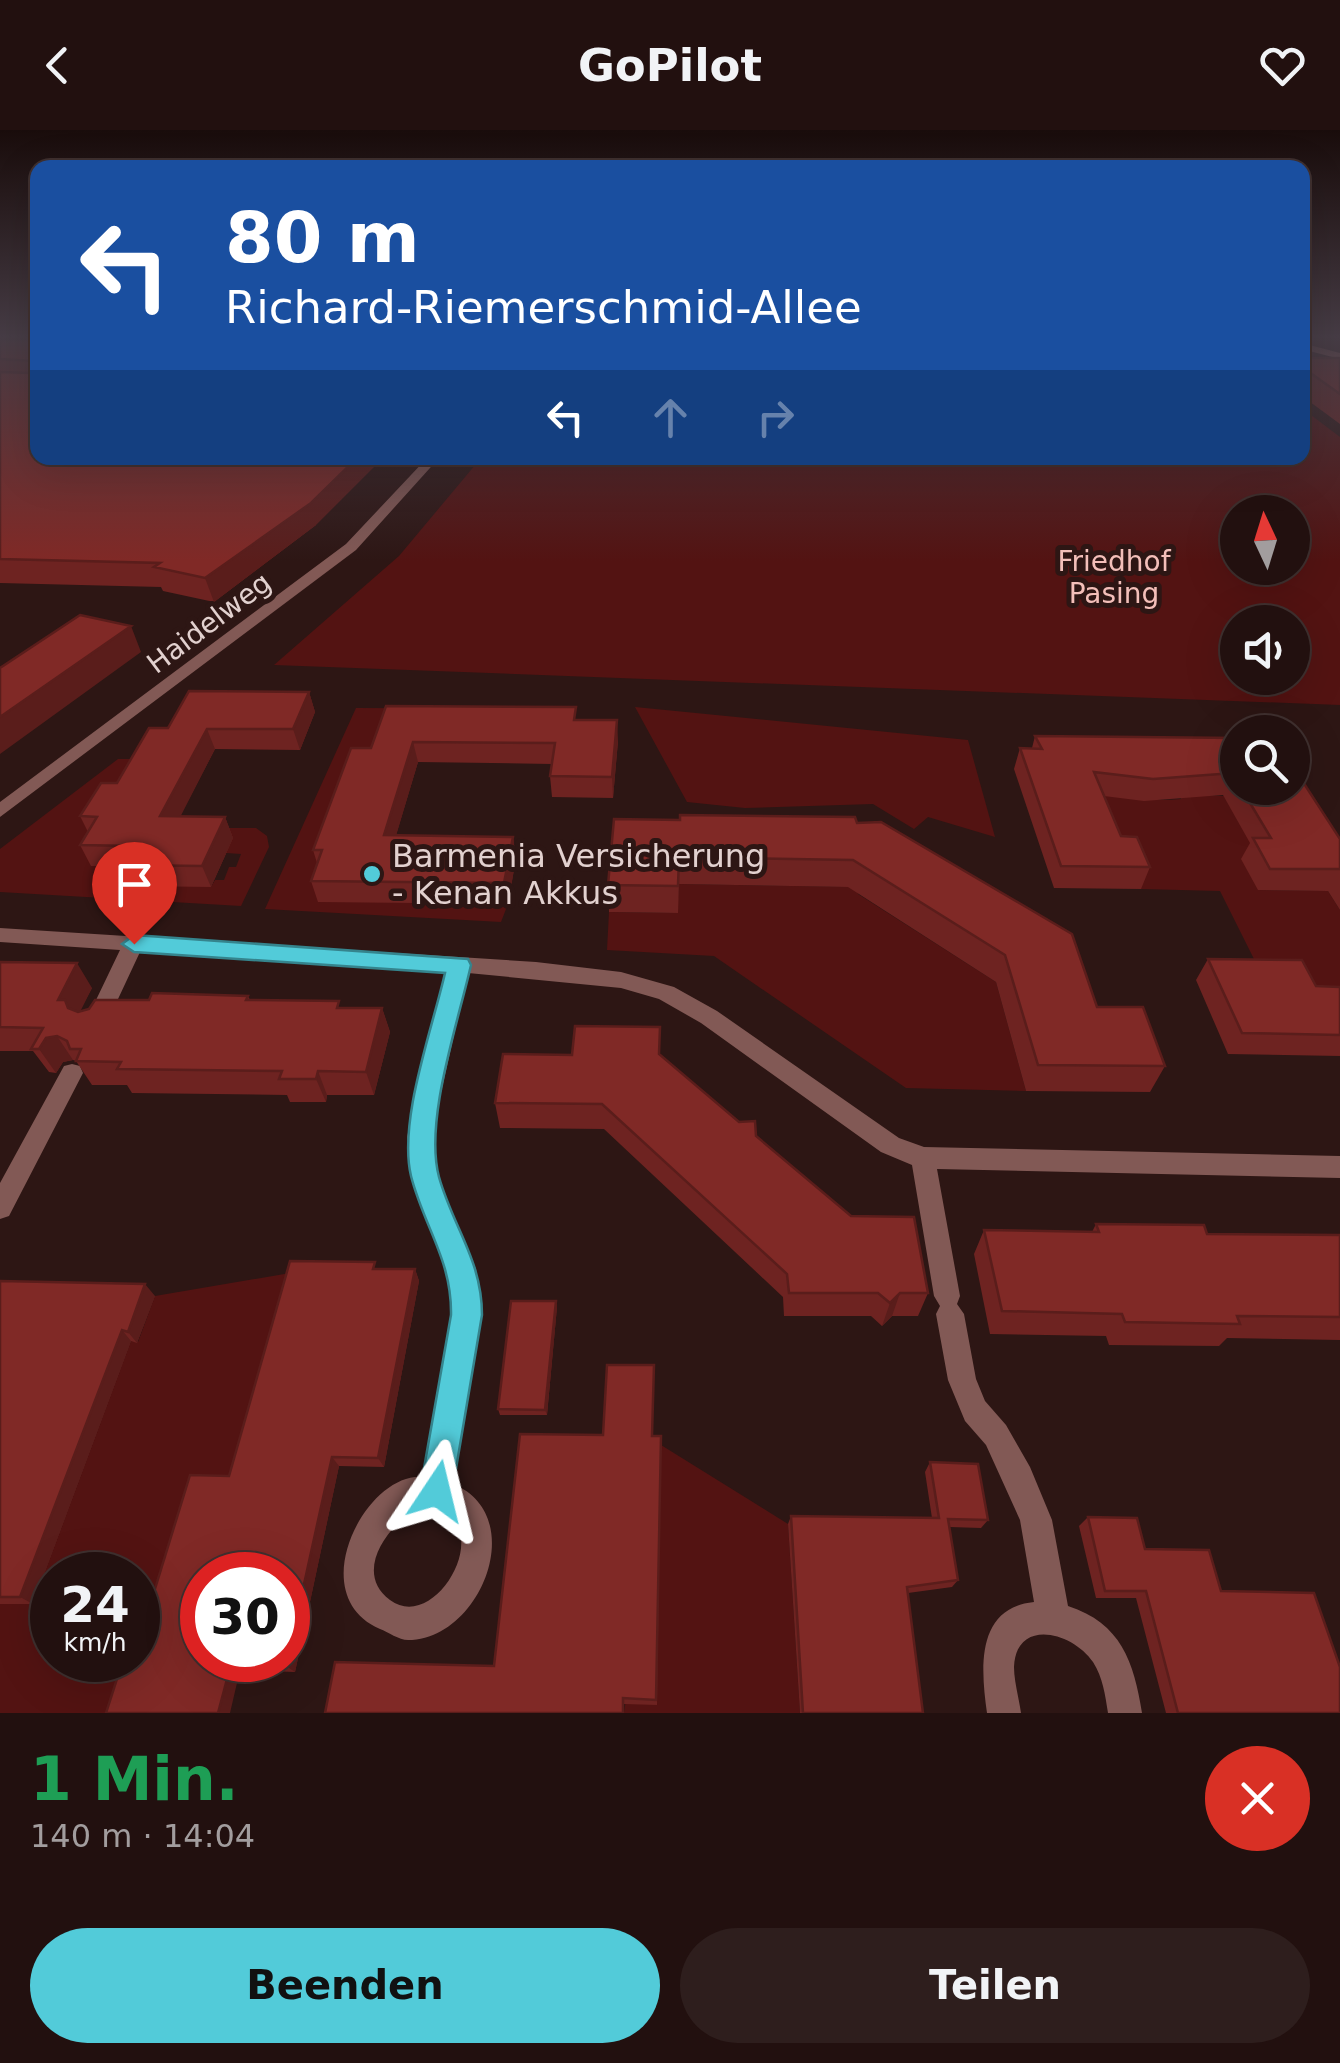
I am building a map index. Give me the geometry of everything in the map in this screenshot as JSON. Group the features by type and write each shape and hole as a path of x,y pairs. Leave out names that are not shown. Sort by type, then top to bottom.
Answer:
{"street":[{"name":"Haidelweg","path":"0,811 352,547 426,465"},
{"path":"0,935 459,965 620,980 666,993 709,1017 890,1145 923,1158 1340,1167"},
{"path":"95,1024 134,944"},
{"path":"437,1491 467,1315 467,1289 463,1269 426,1178 419,1137 459,965"},
{"path":"0,1208 72,1073"},
{"path":"923,1158 962,1380 975,1411 996,1435 1020,1478 1036,1520 1053,1615"},
{"path":"1004,1713 996,1661 1002,1640 1015,1624 1032,1616 1053,1615 1073,1622 1108,1654 1119,1676 1125,1713"}],"green space":[{"name":"Friedhof Pasing","path":"1310,414 1340,437 1340,705 274,665 399,556 475,465 1310,465"},
{"path":"635,707 968,740 995,837 928,817 914,829 873,804 745,808 687,802"},
{"path":"356,708 557,709 391,726 318,901 508,904 501,922 265,909"},
{"path":"118,759 153,759 144,867 211,887 215,880 224,880 229,867 236,867 241,854 226,853 225,828 256,828 267,836 269,847 241,906 0,892 0,849"},
{"path":"1081,794 1156,800 1181,799 1180,795 1220,796 1220,805 1232,805 1259,859 1258,890 1328,891 1340,910 1340,1008 1265,981 1220,891 1141,889 1128,858"},
{"path":"679,884 857,887 858,894 996,982 1026,1091 906,1088 714,956 607,950 609,912 677,913"},
{"path":"296,1272 237,1485 198,1552 180,1552 180,1584 160,1619 160,1552 52,1552 131,1341 138,1342 155,1296"},
{"path":"661,1445 788,1524 800,1713 624,1713"},
{"path":"0,1603 30,1604 30,1682 130,1682 121,1713 0,1713"}],"building":[{"path":"0,413 30,413 30,465 350,465 311,503 205,578 154,567 160,563 0,559"},
{"path":"80,615 131,626 0,717 0,668"},
{"path":"189,691 309,692 293,729 207,729 160,816 225,817 202,866 123,865 133,846 80,845 97,817 80,816 101,783 117,783 149,728 168,728"},
{"path":"386,706 576,707 574,720 617,720 612,777 550,776 555,743 413,742 384,835 513,837 504,883 311,881 322,850 313,850 351,748 371,748"},
{"path":"1035,736 1220,738 1220,774 1153,779 1094,772 1121,836 1137,837 1150,867 1061,866 1020,748 1042,749"},
{"path":"1310,793 1340,839 1340,869 1270,869 1253,838 1271,838 1251,805 1310,805"},
{"path":"680,815 855,817 857,823 881,822 1072,934 1097,1007 1143,1007 1165,1066 1038,1065 1005,955 853,860 679,857 678,886 608,885 614,819 680,820"},
{"path":"1208,959 1302,960 1316,986 1340,987 1340,1035 1242,1033"},
{"path":"0,962 77,963 58,1000 65,1000 68,1008 78,1012 89,1009 95,1000 149,1000 152,993 339,1001 337,1008 382,1008 366,1072 318,1071 316,1079 279,1079 282,1071 117,1069 121,1062 76,1061 81,1049 70,1049 67,1041 57,1036 46,1038 39,1049 31,1049 43,1028 0,1027"},
{"path":"575,1026 660,1027 659,1054 739,1122 755,1121 756,1136 851,1216 914,1217 928,1293 900,1293 890,1303 878,1293 789,1293 787,1274 602,1104 495,1103 503,1054 572,1055"},
{"path":"1096,1224 1204,1225 1207,1234 1340,1235 1340,1317 1237,1316 1240,1324 1125,1322 1122,1314 1002,1311 984,1230 1099,1232"},
{"path":"290,1261 375,1262 373,1269 415,1269 378,1458 332,1457 310,1557 310,1552 180,1552 180,1682 226,1682 218,1713 106,1713 116,1682 160,1682 160,1572 190,1475 229,1476"},
{"path":"0,1281 145,1284 128,1332 122,1330 37,1552 30,1552 30,1571 20,1597 0,1597"},
{"path":"511,1301 556,1301 545,1410 498,1409"},
{"path":"607,1365 654,1365 652,1436 661,1436 656,1700 623,1698 623,1713 325,1713 335,1662 494,1666 520,1434 603,1435"},
{"path":"930,1462 978,1464 988,1520 948,1519 958,1580 907,1587 923,1713 803,1713 791,1516 939,1518"},
{"path":"1088,1517 1137,1518 1145,1549 1209,1550 1221,1591 1314,1593 1340,1667 1340,1713 1178,1713 1146,1591 1105,1591"}],"place":[{"name":"Barmenia Versicherung - Kenan Akkus","path":"372,874"}],"route":[{"path":"134,944 459,965 419,1137 426,1178 463,1269 467,1289 467,1315 437,1491"}]}
